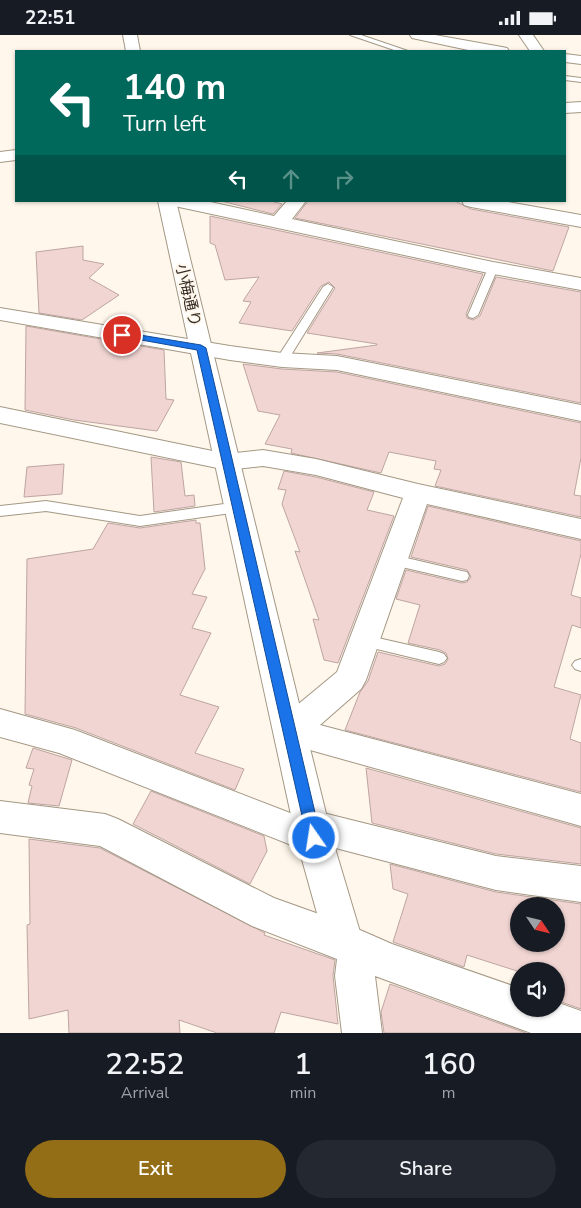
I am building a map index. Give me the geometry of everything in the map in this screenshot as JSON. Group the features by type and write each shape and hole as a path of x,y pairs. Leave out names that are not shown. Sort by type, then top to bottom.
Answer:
{"street":[{"path":"130,35 133,50"},
{"path":"417,35 497,50"},
{"path":"526,35 536,50"},
{"path":"566,58 581,60"},
{"path":"566,108 581,107"},
{"path":"0,157 15,155"},
{"name":"小梅通り","path":"167,202 313,832 351,945"},
{"path":"184,202 494,268 581,284"},
{"path":"279,222 297,202"},
{"path":"476,202 581,221"},
{"path":"0,314 282,360 337,363 581,413"},
{"path":"0,415 227,462 263,458 316,467 418,493 581,529"},
{"path":"290,731 350,681 418,493"},
{"path":"0,723 63,741 313,832 496,873 581,884"},
{"path":"290,731 581,810"},
{"path":"0,817 105,829 265,913 351,945 389,962 510,1005"},
{"path":"351,945 362,1033"},
{"path":"542,1017 581,1031"}],"lane":[{"path":"354,35 401,50"},
{"path":"566,78 581,80"},
{"path":"472,315 494,268"},
{"path":"282,360 328,287"},
{"path":"0,511 46,506 140,521 238,507"},
{"path":"394,560 462,576"},
{"path":"365,641 439,658"}],"building":[{"path":"225,202 275,202 282,204 273,214"},
{"path":"307,202 457,202 471,209 569,227 553,271 295,218"},
{"path":"210,216 483,274 466,314 467,318 473,320 480,316 496,277 581,292 581,403 337,354 317,353 377,345 307,333 335,288 329,282 321,286 292,331 239,323 251,302 243,301 259,277 225,280 215,245 210,243"},
{"path":"83,246 83,260 104,264 89,278 119,295 82,320 39,313 36,252"},
{"path":"26,326 164,350 166,399 174,400 157,431 74,420 25,410"},
{"path":"243,364 282,369 337,372 581,423 581,458 574,495 581,496 581,517 435,486 441,470 434,469 436,461 389,452 381,473 291,453 292,449 265,444 280,415 258,411"},
{"path":"151,457 181,462 185,496 194,495 195,506 154,512"},
{"path":"64,464 62,494 24,497 27,467"},
{"path":"284,471 374,492 367,510 394,516 338,663 324,660 313,619 319,620 295,551 300,552 282,504 286,490 278,489"},
{"path":"428,506 581,541 581,554 571,595 581,598 581,628 572,625 554,687 581,695 570,739 581,743 581,792 345,730 360,692 368,681 378,652 439,666 445,664 448,659 446,653 440,650 408,643 420,605 396,599 406,570 462,583 467,582 471,577 467,570 411,557"},
{"path":"196,520 196,523 200,523 205,569 192,594 207,597 192,628 211,633 180,695 219,707 195,753 244,769 235,790 76,728 25,714 27,559 93,549 108,523 140,528"},
{"path":"33,748 72,760 59,806 28,803 32,786 29,785 34,769 26,768"},
{"path":"366,768 581,828 581,864 496,854 372,823"},
{"path":"151,791 264,836 267,851 250,884 133,824"},
{"path":"29,839 100,848 265,933 264,935 335,960 333,976 338,1024 281,1012 274,1033 217,1033 179,1020 180,1033 69,1033 68,1010 29,1019 27,925 30,924"},
{"path":"390,864 496,892 531,897 510,897 510,953 565,953 565,902 581,904 581,1009 565,1003 565,962 510,962 510,969 467,955 464,967 393,942 408,894 393,889"},
{"path":"390,984 526,1033 384,1033 381,1012"}],"route":[{"path":"122,335 201,348 314,838"}]}
